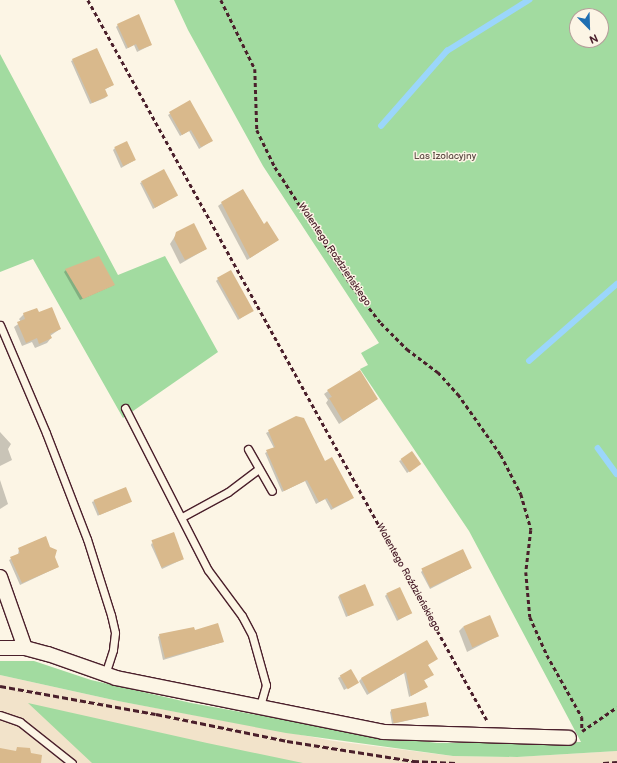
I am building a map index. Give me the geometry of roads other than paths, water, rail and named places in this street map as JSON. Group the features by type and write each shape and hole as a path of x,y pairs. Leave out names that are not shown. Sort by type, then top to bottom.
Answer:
{"street":[{"path":"0,577 25,648"},
{"path":"0,648 25,648 105,674 259,709 383,732 496,736 575,734"}],"lane":[{"path":"0,325 46,433 87,540 111,615 115,633 105,674"},
{"path":"125,408 208,570 252,635 266,685 259,709"},
{"path":"248,449 258,469 272,491"},
{"path":"182,517 228,492 258,469"},
{"path":"0,715 20,722 72,763"}],"waterway":[{"path":"381,126 447,51 529,0"},
{"path":"529,361 617,284"},
{"path":"598,448 617,474"}],"railway":[{"path":"0,686 156,714 287,741 413,761 456,763"},
{"path":"603,763 617,762"}],"park label":[{"name":"Las Izolacyjny","path":"445,157"}]}
